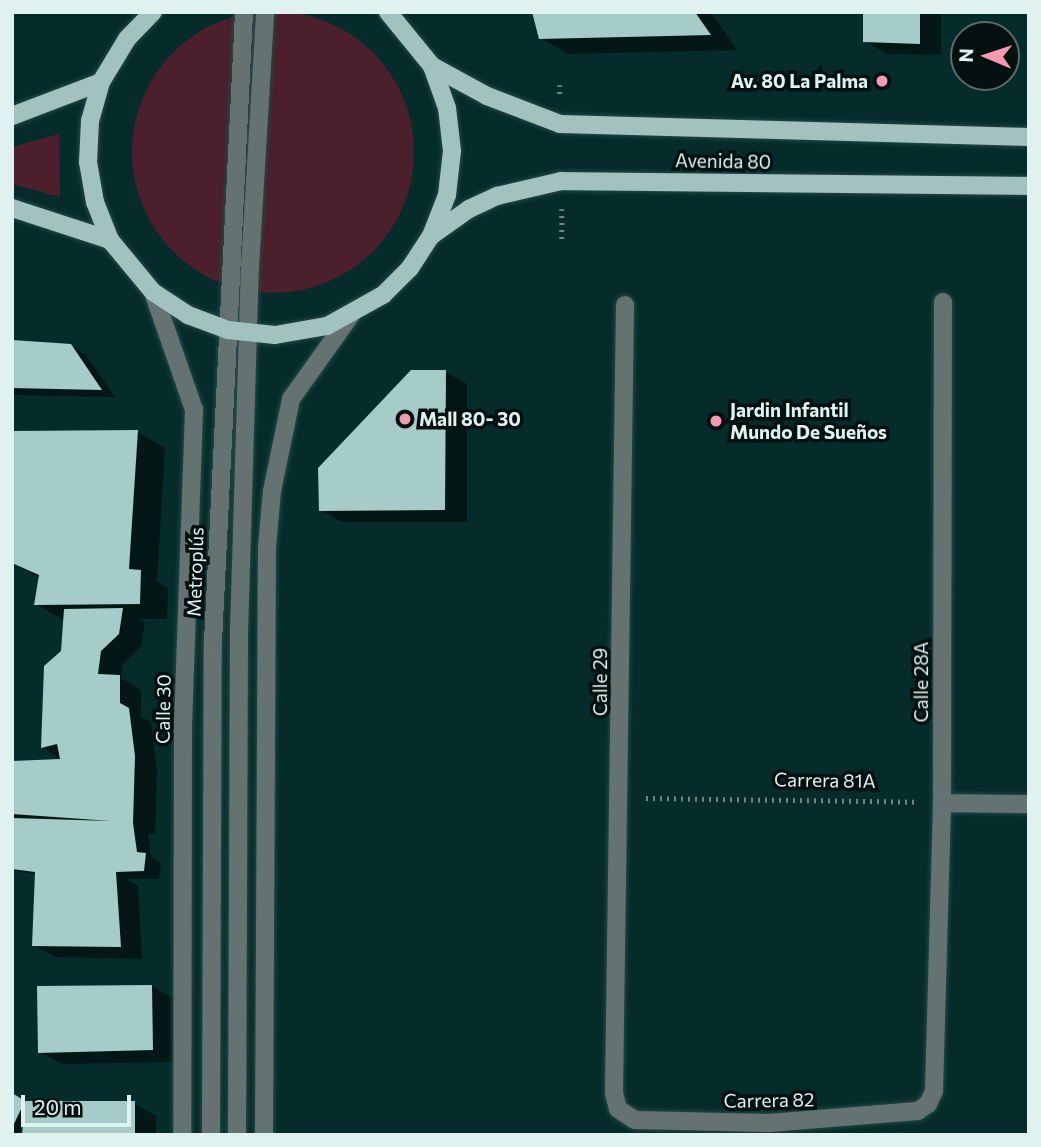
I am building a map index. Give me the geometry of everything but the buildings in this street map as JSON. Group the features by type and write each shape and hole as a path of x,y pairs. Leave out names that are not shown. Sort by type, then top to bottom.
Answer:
{"main road":[{"path":"153,12 127,39 101,82 90,121 88,162 95,202 110,240 153,292 188,315 228,330 249,334 301,332 351,315 390,288 431,236 447,195 452,151 447,108 432,66 388,12"},
{"name":"Avenida 80","path":"432,66 487,96 560,124 1029,137"},
{"path":"12,116 101,82"},
{"name":"Avenida 80","path":"431,236 497,196 561,181 1029,186"},
{"path":"12,208 110,240"}],"street":[{"name":"Metroplús","path":"211,1135 213,642 244,12"},
{"path":"237,1135 239,632 249,334 265,12"},
{"name":"Calle 30","path":"153,292 194,410 183,721 182,1135"},
{"name":"Calle 28A","path":"938,1063 942,803 943,302"},
{"name":"Calle 29","path":"612,1059 620,797 625,306"},
{"path":"264,1135 267,561 272,491 291,399 351,315"},
{"path":"942,803 1029,804"},
{"name":"Carrera 82","path":"612,1059 618,1109 635,1120 769,1129 918,1111 934,1091 938,1063"}],"path":[{"name":"Carrera 81A","path":"620,797 942,803"}],"shaded area":[{"path":"273,11 300,14 327,22 362,43 382,63 397,86 408,111 414,152 411,179 403,206 382,241 362,261 339,276 314,287 273,293 246,290 219,282 184,261 164,241 149,218 138,193 132,152 135,125 143,98 164,63 184,43 207,28 232,17"},
{"path":"59,134 60,197 12,184 12,147"}],"place":[{"name":"Av. 80 La Palma","path":"882,81"},
{"name":"Mall 80- 30","path":"405,419"},
{"name":"Jardin Infantil Mundo De Sueños","path":"716,421"}]}
